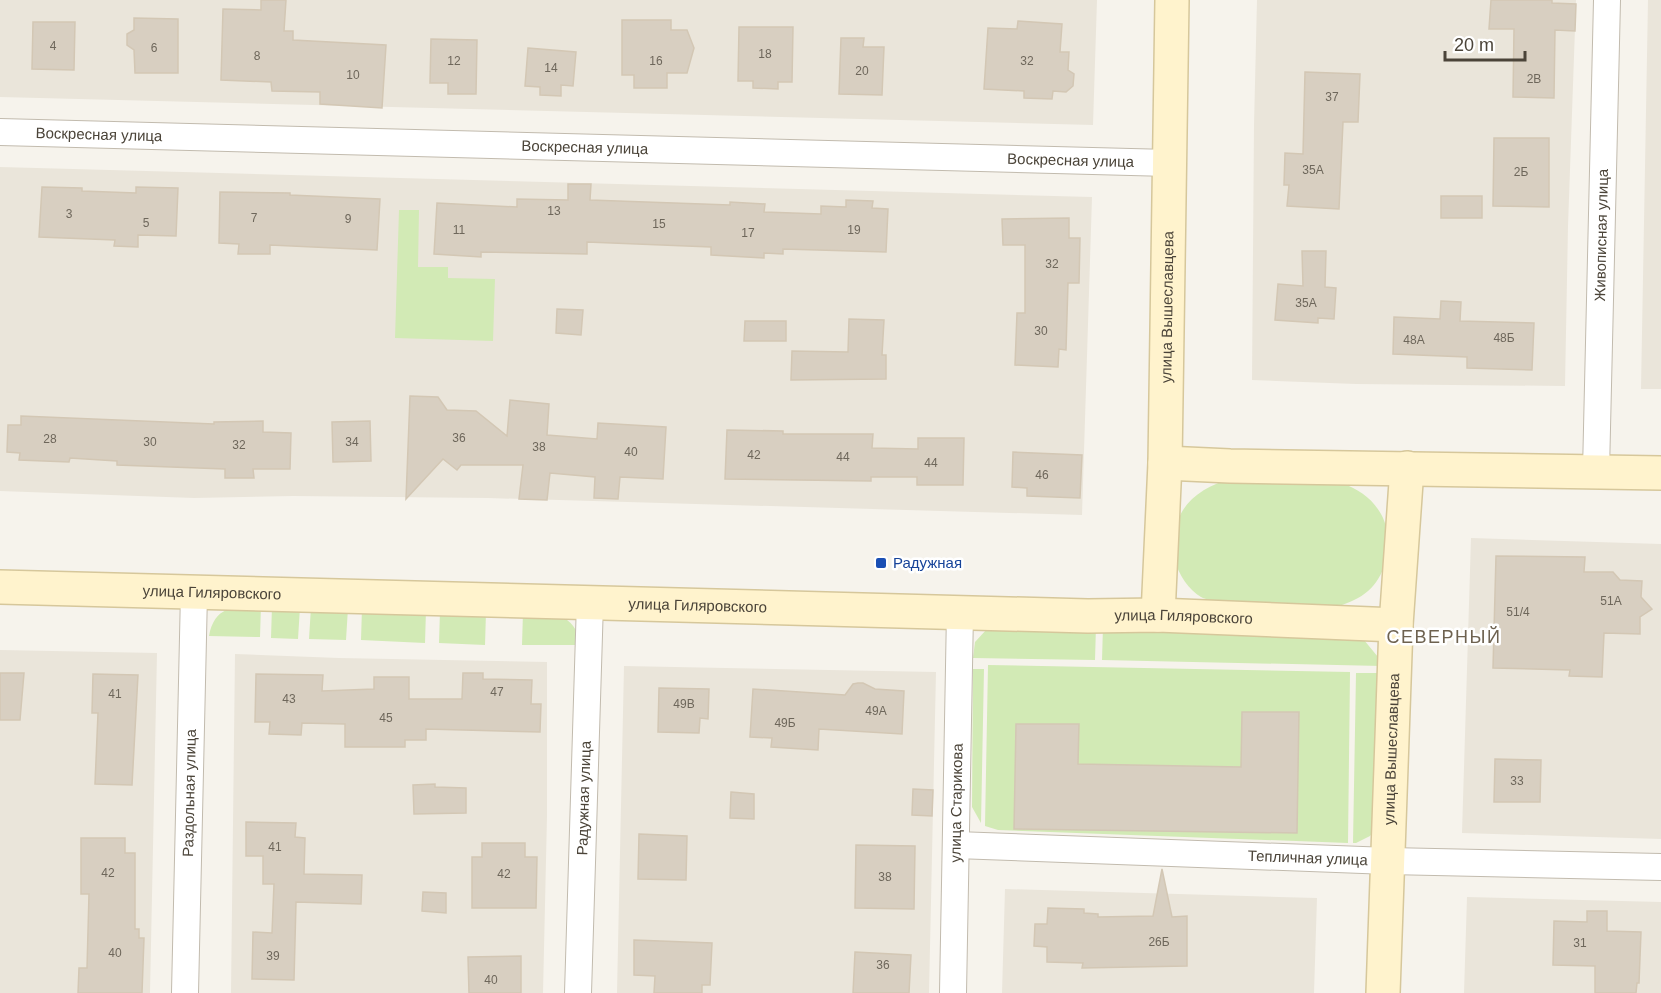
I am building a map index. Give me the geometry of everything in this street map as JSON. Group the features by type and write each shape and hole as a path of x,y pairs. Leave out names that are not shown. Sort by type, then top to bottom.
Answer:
{"street":[{"name":"улица Вышеславцева","path":"1158,615 1165,463 1172,0"},
{"name":"Живописная улица","path":"1596,471 1607,0"},
{"name":"Воскресная улица","path":"0,132 1169,163"},
{"path":"1165,463 1661,473"},
{"name":"улица Вышеславцева","path":"1383,993 1396,625 1407,468"},
{"name":"улица Гиляровского","path":"0,587 1088,616 1158,615 1396,625"},
{"name":"Раздольная улица","path":"185,993 194,593"},
{"name":"Радужная улица","path":"578,993 590,602"},
{"name":"улица Старикова","path":"953,993 960,612"},
{"name":"Тепличная улица","path":"956,845 1389,861 1661,867"}],"shaded area":[{"path":"0,0 1097,0 1093,125 0,97"},
{"path":"1257,0 1576,0 1565,386 1356,384 1252,380"},
{"path":"1648,0 1661,0 1661,389 1641,389"},
{"path":"0,167 1092,197 1082,515 488,498 293,496 194,498 0,491"},
{"path":"1471,538 1661,544 1661,839 1462,833"},
{"path":"0,650 157,653 150,993 0,993"},
{"path":"235,654 547,662 547,816 543,993 231,993"},
{"path":"624,666 936,672 929,993 617,993"},
{"path":"1005,889 1317,898 1314,993 1002,993"},
{"path":"1467,897 1661,902 1661,993 1464,993"}],"green space":[{"path":"399,210 419,210 418,267 448,267 448,278 495,279 493,341 395,338"},
{"path":"1230,479 1342,483 1364,495 1381,514 1388,536 1386,560 1376,582 1358,598 1343,605 1328,608 1242,605 1201,597 1188,586 1176,565 1174,546 1178,522 1181,513 1194,497 1211,486"},
{"path":"261,605 260,637 209,636 216,618 221,613 235,608"},
{"path":"272,606 300,607 298,639 271,638"},
{"path":"311,607 348,608 346,640 309,639"},
{"path":"362,608 426,610 425,643 361,640"},
{"path":"440,611 486,612 485,645 439,643"},
{"path":"523,612 552,615 567,620 573,626 580,645 522,645"},
{"path":"1096,626 1095,660 973,658 975,642 987,629"},
{"path":"1103,626 1364,640 1378,657 1382,666 1102,660"},
{"path":"988,665 1350,672 1348,843 998,830 985,826"},
{"path":"973,669 984,669 981,823 972,807"},
{"path":"1356,673 1384,673 1377,827 1370,836 1353,843"}],"building":[{"path":"261,0 286,0 284,31 293,31 293,40 386,45 382,108 320,104 320,92 272,91 271,82 221,80 223,9 261,10"},
{"path":"1491,0 1552,0 1552,3 1576,4 1575,31 1555,30 1554,98 1513,97 1514,29 1489,29"},
{"path":"134,18 178,19 178,73 135,73 134,50 127,45 127,34 134,30"},
{"path":"622,20 671,20 671,30 687,30 694,48 687,73 667,73 667,88 634,88 634,75 622,75"},
{"path":"1018,21 1062,24 1060,52 1069,52 1068,70 1074,74 1073,86 1066,92 1053,91 1052,99 1024,98 1024,91 984,89 988,28 1017,29"},
{"path":"33,22 75,22 74,70 32,69"},
{"path":"739,27 793,27 792,82 778,82 778,89 753,88 753,81 738,81"},
{"path":"841,38 864,38 863,47 884,47 882,95 839,94"},
{"path":"431,39 477,40 476,94 448,94 448,83 430,83"},
{"path":"528,48 576,52 573,86 561,85 561,96 540,95 540,87 525,86"},
{"path":"1305,72 1360,74 1358,122 1343,122 1339,209 1287,206 1289,185 1284,185 1285,153 1303,154"},
{"path":"1494,138 1549,138 1549,207 1493,206"},
{"path":"568,184 591,184 590,200 765,204 764,212 821,214 821,206 846,207 846,200 873,201 872,208 888,209 886,252 783,249 783,254 764,253 764,258 711,255 711,247 587,242 587,254 481,252 481,257 434,254 437,203 517,207 517,199 568,200"},
{"path":"42,187 136,193 136,187 178,188 176,236 138,235 138,247 114,246 115,240 39,237"},
{"path":"220,192 290,193 290,195 380,199 377,250 270,245 270,254 238,254 239,244 219,243"},
{"path":"1441,196 1482,196 1482,218 1441,218"},
{"path":"1069,218 1069,238 1080,238 1079,283 1068,283 1066,350 1059,349 1058,367 1015,365 1017,313 1025,313 1025,245 1003,245 1002,219"},
{"path":"1302,251 1326,251 1325,287 1336,288 1334,319 1318,318 1318,323 1275,320 1278,284 1303,286"},
{"path":"1441,301 1461,302 1460,321 1534,323 1532,370 1467,368 1467,357 1393,354 1394,317 1440,319"},
{"path":"557,309 583,310 581,335 556,333"},
{"path":"849,319 884,320 882,355 886,355 886,379 791,380 792,351 848,352"},
{"path":"745,321 786,321 786,341 744,341"},
{"path":"410,396 438,397 447,410 476,411 507,436 510,400 549,404 547,435 597,439 598,423 666,427 663,479 620,477 618,499 594,498 595,477 550,473 547,500 519,499 523,465 461,465 457,470 443,459 406,499"},
{"path":"21,416 214,424 214,422 263,421 263,432 291,433 290,469 253,469 254,478 225,478 225,469 117,465 117,461 70,458 69,462 19,460 20,453 7,452 8,425 21,425"},
{"path":"370,421 371,461 333,462 332,422"},
{"path":"727,430 783,431 783,434 873,434 872,448 918,449 918,438 964,438 963,485 917,485 917,477 871,477 871,481 725,479"},
{"path":"1013,452 1082,455 1080,498 1027,496 1027,488 1012,487"},
{"path":"1496,556 1585,557 1584,572 1613,572 1620,580 1642,581 1641,597 1652,609 1640,617 1640,634 1604,633 1602,677 1569,676 1570,670 1493,668"},
{"path":"0,673 24,673 20,720 0,720"},
{"path":"463,673 483,673 483,679 532,680 531,704 541,704 540,732 426,729 426,740 405,740 405,747 345,747 345,724 302,723 301,735 269,734 270,722 255,722 256,674 323,675 322,691 374,689 374,677 409,677 409,699 462,699"},
{"path":"93,674 138,675 132,785 95,784 98,713 92,713"},
{"path":"858,683 875,689 904,691 902,734 819,729 818,750 771,747 772,738 750,737 753,689 845,695 853,684"},
{"path":"659,688 709,689 708,719 700,718 699,733 658,732"},
{"path":"1242,712 1299,712 1297,833 1014,829 1016,724 1079,724 1078,764 1241,767"},
{"path":"1495,759 1541,760 1540,802 1494,802"},
{"path":"435,784 435,787 466,788 466,813 414,814 413,785"},
{"path":"913,789 933,790 932,816 912,815"},
{"path":"731,792 754,794 754,819 730,818"},
{"path":"246,822 296,823 295,837 305,838 304,874 362,875 361,904 296,902 294,980 252,979 253,932 272,933 274,884 263,884 263,856 246,856"},
{"path":"639,834 687,836 686,880 638,879"},
{"path":"81,838 125,838 125,853 135,853 135,929 139,929 139,938 144,938 142,993 78,993 79,968 87,968 89,894 81,894"},
{"path":"482,843 525,843 525,857 537,857 536,908 472,908 472,857 482,857"},
{"path":"856,845 915,846 914,909 855,908"},
{"path":"1162,869 1172,917 1187,916 1187,966 1082,968 1083,963 1047,962 1047,947 1034,946 1035,924 1047,924 1048,908 1084,909 1084,913 1098,914 1098,917 1153,916"},
{"path":"423,892 446,893 446,913 422,911"},
{"path":"1587,911 1607,911 1607,931 1641,932 1639,983 1637,983 1636,993 1595,993 1595,966 1553,965 1554,921 1587,922"},
{"path":"634,940 712,943 710,985 702,985 702,993 654,993 655,976 634,975"},
{"path":"855,952 911,955 909,993 853,993"},
{"path":"521,956 521,993 469,993 468,957"}],"place":[{"name":"Радужная","path":"881,563"}],"district":[{"name":"СЕВЕРНЫЙ","path":"1444,637"}]}
